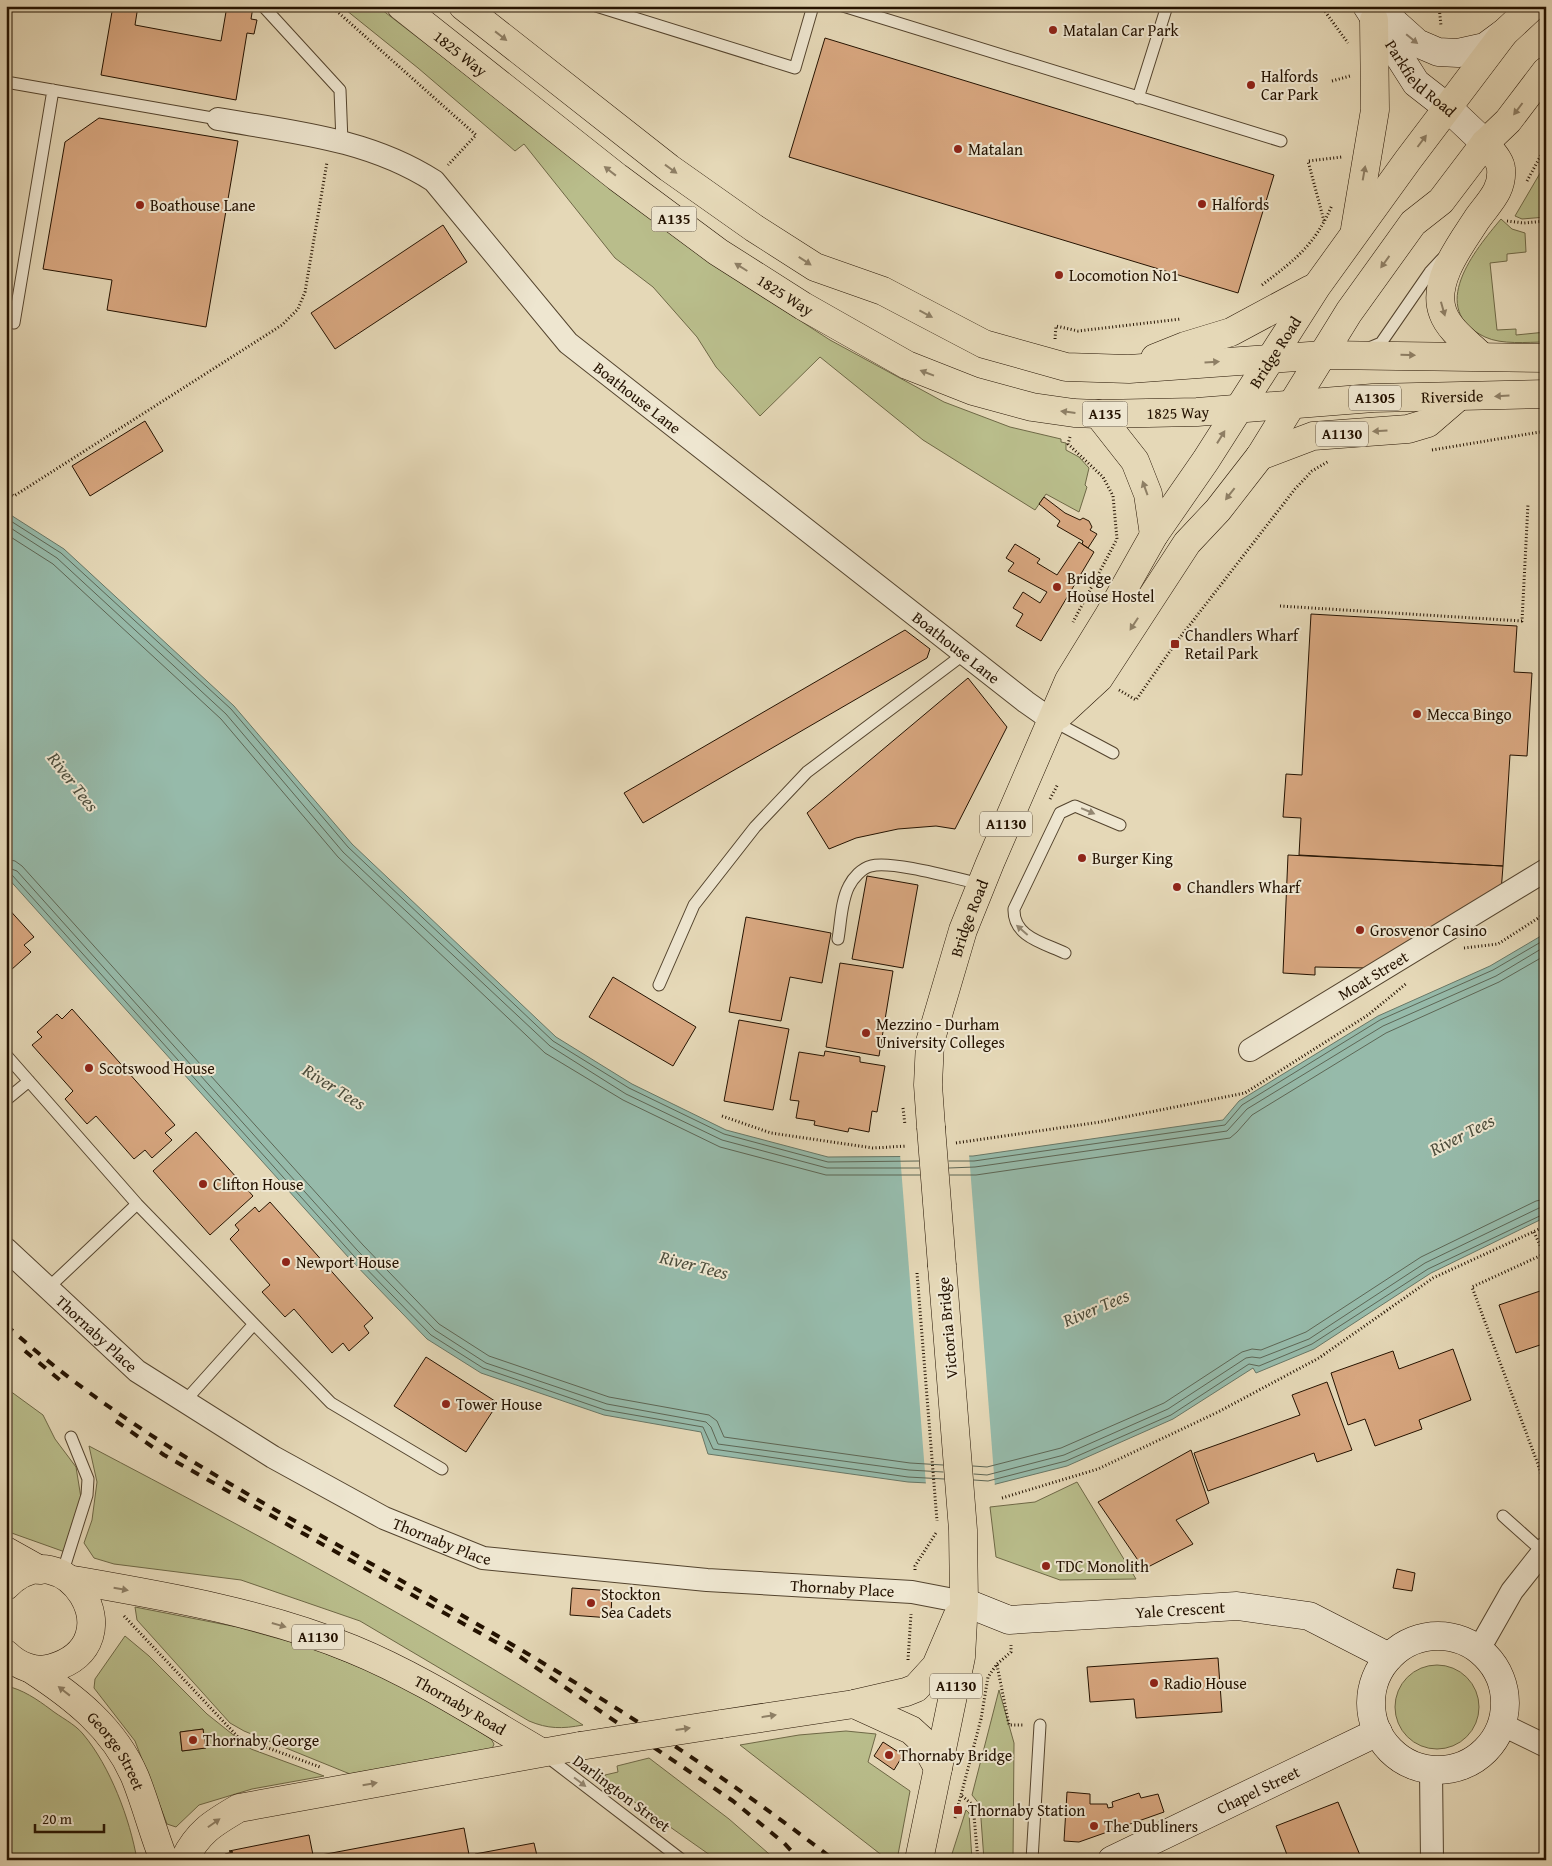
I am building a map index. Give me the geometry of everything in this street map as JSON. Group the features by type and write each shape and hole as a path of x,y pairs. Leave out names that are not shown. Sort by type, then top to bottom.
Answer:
{"main road":[{"name":"1825 Way","path":"401,6 617,177 711,247 803,306 907,365 973,391 1032,407 1074,414 1197,412 1239,408"},
{"name":"A135","path":"463,6 669,168 754,228 815,267 883,291 984,344 1066,367 1129,369 1269,358"},
{"name":"Bridge Road","path":"918,1127 928,1085 930,1042 964,930 981,884 1053,721 1069,680 1109,615 1154,535 1239,408 1269,358 1317,286 1408,160 1504,33 1533,6"},
{"path":"1353,238 1375,110 1372,11"},
{"name":"Bridge Road","path":"1053,721 1099,678 1186,543 1218,510 1260,456 1349,312 1413,223 1441,201 1485,143 1508,121 1546,71"},
{"path":"1481,356 1454,330 1443,313 1439,290 1452,262 1499,189 1501,167 1485,143"},
{"path":"1129,369 1185,346 1230,332 1317,286"},
{"path":"1269,358 1324,354 1546,358"},
{"name":"Riverside","path":"1239,408 1372,398 1457,398 1546,394"},
{"name":"A1130","path":"1260,456 1313,436 1408,429 1428,424 1457,398"},
{"name":"A135","path":"1098,414 1135,461 1148,494 1154,535"},
{"name":"Victoria Bridge","path":"918,1127 963,1530 964,1602"},
{"path":"6,1551 58,1575 84,1593 90,1608 91,1625 87,1641 77,1655 64,1665 48,1669 14,1661"},
{"name":"A1130","path":"6,1586 25,1573 58,1575"},
{"name":"Thornaby Road","path":"58,1575 217,1609 322,1638 352,1649 407,1674 541,1752"},
{"name":"A1130","path":"541,1752 854,1704 906,1692 916,1688 936,1666 964,1602"},
{"name":"A1130","path":"919,1860 961,1657 964,1602"},
{"name":"George Street","path":"14,1661 84,1707 108,1732 134,1776 164,1860"},
{"path":"854,1704 911,1730 924,1741 938,1768"},
{"path":"184,1860 193,1842 211,1824 240,1808 541,1752"}],"street":[{"path":"1372,11 1417,43 1438,52 1458,53 1485,47 1504,33"},
{"name":"Parkfield Road","path":"1372,11 1416,83 1448,108 1485,143"},
{"name":"Boathouse Lane","path":"218,119 336,140 385,154 411,166 434,181 568,343 964,654 1053,721"},
{"name":"Moat Street","path":"1250,1050 1546,870"},
{"name":"Thornaby Place","path":"6,1249 137,1371 274,1456 384,1518 483,1558 707,1580 912,1592 964,1602"},
{"path":"1479,1649 1512,1592 1544,1549"},
{"name":"Yale Crescent","path":"964,1602 1009,1620 1237,1606 1309,1616 1389,1657"},
{"path":"1442,1635 1461,1639 1479,1649 1494,1664 1503,1683 1506,1704 1503,1724 1492,1745 1475,1760 1454,1769 1431,1770 1409,1764 1391,1751 1378,1732 1372,1713 1372,1693 1377,1674 1389,1657 1404,1644 1422,1637 1442,1635"},
{"path":"1503,1724 1546,1746"},
{"name":"Chapel Street","path":"1112,1860 1378,1732"},
{"path":"1431,1770 1432,1860"}],"lane":[{"path":"263,6 340,90 336,140"},
{"path":"596,6 795,68 813,6"},
{"path":"843,6 1281,141"},
{"path":"1138,98 1167,6"},
{"path":"6,82 218,119"},
{"path":"14,323 53,90"},
{"path":"1324,354 1364,349 1381,343 1430,272 1478,219"},
{"path":"659,985 694,906 755,827 807,772 964,654"},
{"path":"1053,721 1114,753"},
{"path":"1065,953 1024,934 1017,927 1013,918 1014,909 1060,813 1075,806 1120,826"},
{"path":"838,939 849,886 855,876 871,866 882,864 912,868 981,884"},
{"path":"6,1055 137,1204 331,1403 442,1469"},
{"path":"6,1100 29,1080"},
{"path":"47,1288 137,1204"},
{"path":"185,1401 254,1324"},
{"path":"58,1575 87,1496 88,1479 71,1437"},
{"path":"1503,1516 1544,1549"},
{"path":"1032,1860 1040,1725"},
{"name":"Darlington Street","path":"541,1752 682,1860"}],"path":[{"path":"331,6 476,135 434,181"},
{"path":"1321,6 1352,48"},
{"path":"1351,66 1351,85"},
{"path":"1332,81 1350,75"},
{"path":"6,492 14,496 282,325 298,309 305,292 336,140"},
{"path":"1324,223 1308,161 1344,156"},
{"path":"1507,221 1524,223 1546,221"},
{"path":"1422,451 1546,431"},
{"path":"1136,700 1175,644 1295,489 1312,471 1331,460"},
{"path":"1280,606 1522,621 1528,504"},
{"path":"903,1108 918,1127"},
{"path":"722,1116 771,1133 873,1148 892,1147"},
{"path":"906,1137 906,1147"},
{"path":"1002,1498 1098,1469 1218,1412 1319,1358 1433,1278 1546,1226"},
{"path":"1534,1232 1544,1254 1472,1287 1546,1486"},
{"path":"916,1264 937,1522"},
{"path":"119,1588 117,1608 238,1737 326,1769"},
{"path":"952,1827 962,1796 981,1720 988,1677 997,1664 1009,1725 1040,1725"},
{"path":"962,1796 973,1805 978,1860"}],"green space":[{"path":"341,6 377,6 653,220 748,287 830,340 944,402 1010,427 1061,439 1061,442 1066,443 1066,450 1079,457 1089,468 1085,485 1087,487 1079,512 1046,494 1035,510 923,440 820,357 760,416 716,367 697,337 653,287 615,258 524,144 515,151 418,68"},
{"path":"1546,163 1546,217 1522,219 1515,216"},
{"path":"1501,219 1512,229 1525,233 1526,252 1507,254 1507,261 1490,263 1497,330 1516,329 1516,335 1546,332 1546,342 1492,340 1468,325 1459,311 1457,296 1461,279 1479,247"},
{"path":"6,1388 43,1415 55,1439 76,1467 81,1498 65,1552 6,1531"},
{"path":"89,1446 339,1580 462,1650 583,1725 555,1728 529,1721 360,1621 241,1580 114,1564 94,1558 84,1543 92,1520 97,1482"},
{"path":"1077,1482 1136,1579 1060,1580 996,1557 990,1507 1035,1502"},
{"path":"135,1607 237,1627 312,1648 369,1671 429,1700 491,1739 494,1744 492,1749 350,1774 244,1731 230,1723 137,1620"},
{"path":"125,1636 149,1656 207,1714 251,1749 324,1776 252,1789 199,1805 176,1827 167,1824 135,1741 94,1688 95,1679","holes":["203,1729 205,1748 182,1751 180,1732"]},
{"path":"1429,1665 1445,1665 1461,1672 1472,1683 1479,1699 1476,1723 1467,1737 1461,1742 1445,1749 1429,1749 1413,1742 1402,1731 1395,1715 1395,1699 1402,1683 1413,1672"},
{"path":"6,1686 29,1695 72,1724 80,1730 93,1747 118,1794 134,1844 137,1860 6,1860"},
{"path":"999,1690 1014,1743 1013,1860 984,1860 980,1805 972,1795"},
{"path":"846,1731 876,1734 868,1762 910,1791 897,1860 888,1860 740,1745 799,1735"},
{"path":"649,1758 729,1819 776,1860 717,1860 609,1784 605,1775 618,1772 617,1766"},
{"path":"966,1810 969,1813 972,1860 950,1860"}],"water":[{"name":"River Tees","path":"6,512 64,549 234,706 352,844 556,1037 632,1084 726,1130 828,1157 973,1156 1223,1120 1239,1101 1378,1016 1490,966 1546,933 1546,1217 1431,1273 1314,1349 1256,1373 1253,1368 1173,1419 1067,1466 988,1486 908,1482 708,1454 701,1432 604,1415 481,1373 427,1339 349,1258 6,876"}],"pier":[{"path":"900,1154 969,1154 995,1487 926,1485"}],"building":[{"path":"113,6 138,6 135,25 221,41 227,6 253,7 251,19 257,20 254,34 247,33 236,100 101,75"},
{"path":"825,38 1274,175 1238,293 789,157"},
{"name":"Boathouse Lane","path":"99,118 238,141 206,327 107,310 112,280 43,269 65,142"},
{"path":"443,225 467,262 335,349 311,313"},
{"path":"145,421 163,451 90,496 72,466"},
{"name":"Bridge House Hostel","path":"1044,497 1065,513 1080,520 1083,518 1089,521 1092,527 1090,530 1097,534 1088,548 1082,544 1083,541 1057,526 1060,521 1039,504"},
{"name":"Bridge House Hostel","path":"1079,542 1094,552 1041,641 1016,626 1023,614 1013,608 1023,592 1040,603 1047,592 1008,571 1014,563 1006,558 1015,544 1040,559 1037,563 1057,575"},
{"name":"Mecca Bingo","path":"1311,614 1517,626 1514,672 1532,673 1527,756 1510,755 1503,866 1299,855 1301,818 1283,817 1286,774 1302,775"},
{"path":"905,630 930,649 927,658 643,823 624,793"},
{"path":"968,678 1007,727 955,829 936,826 898,829 856,838 829,849 807,813"},
{"name":"Grosvenor Casino","path":"1288,855 1503,866 1501,892 1366,968 1315,967 1315,975 1283,973"},
{"path":"867,876 918,885 903,968 852,959"},
{"path":"6,906 34,937 24,945 31,952 11,970 6,965"},
{"path":"746,917 831,933 822,983 790,977 781,1021 729,1012"},
{"path":"840,963 893,971 879,1056 826,1047"},
{"path":"613,977 696,1027 673,1066 589,1017"},
{"name":"Scotswood House","path":"72,1009 175,1125 165,1133 172,1140 152,1158 145,1150 134,1159 96,1116 87,1124 65,1099 73,1091 32,1045 42,1037 37,1032 57,1014 62,1019"},
{"path":"739,1020 789,1029 773,1110 724,1101"},
{"path":"825,1051 860,1057 860,1062 885,1066 877,1112 872,1111 869,1132 849,1128 848,1132 814,1125 815,1121 796,1118 799,1101 790,1100 799,1052 824,1056"},
{"name":"Clifton House","path":"196,1132 253,1196 210,1235 153,1171"},
{"name":"Newport House","path":"270,1202 373,1318 364,1326 369,1333 349,1351 343,1343 332,1353 294,1309 285,1317 262,1292 270,1285 230,1239 239,1230 235,1225 255,1207 259,1212"},
{"path":"1546,1289 1546,1343 1516,1353 1499,1305"},
{"path":"1453,1349 1471,1400 1419,1420 1422,1429 1375,1446 1365,1419 1348,1425 1331,1373 1393,1351 1399,1369"},
{"name":"Tower House","path":"426,1357 498,1403 466,1452 394,1406"},
{"path":"1327,1382 1352,1450 1317,1462 1314,1453 1208,1491 1194,1453 1300,1415 1292,1395"},
{"path":"1191,1450 1209,1503 1176,1520 1193,1544 1144,1569 1098,1502"},
{"path":"1397,1569 1415,1573 1412,1591 1393,1588"},
{"name":"Stockton Sea Cadets","path":"572,1588 612,1591 611,1618 570,1615"},
{"name":"Radio House","path":"1218,1658 1222,1712 1136,1718 1134,1699 1090,1702 1087,1667"},
{"name":"Thornaby George","path":"203,1729 206,1748 182,1751 180,1732"},
{"name":"Thornaby Bridge","path":"883,1742 903,1755 894,1770 874,1756"},
{"name":"The Dubliners","path":"1067,1792 1090,1794 1090,1804 1107,1804 1108,1808 1113,1807 1112,1802 1139,1793 1141,1798 1158,1794 1164,1812 1079,1842 1064,1841"},
{"path":"1338,1802 1362,1860 1289,1860 1276,1826"},
{"path":"464,1828 470,1860 322,1860 321,1855"},
{"path":"309,1835 314,1860 226,1860 225,1854 233,1852 229,1851"},
{"path":"534,1843 538,1860 476,1860 475,1854"}],"railway":[{"path":"6,1325 52,1364 149,1434 200,1466 464,1616 573,1681 732,1785 834,1860"},
{"path":"25,1351 61,1381"},
{"path":"116,1421 164,1455 510,1650 733,1801 784,1843 800,1860"}],"place":[{"name":"Matalan Car Park","path":"1053,30"},
{"name":"Halfords Car Park","path":"1251,85"},
{"name":"Matalan","path":"958,149"},
{"name":"Halfords","path":"1202,204"},
{"name":"Boathouse Lane","path":"140,205"},
{"name":"Locomotion No1","path":"1059,275"},
{"name":"Bridge House Hostel","path":"1057,587"},
{"name":"Chandlers Wharf Retail Park","path":"1175,644"},
{"name":"Mecca Bingo","path":"1417,714"},
{"name":"Burger King","path":"1082,858"},
{"name":"Chandlers Wharf","path":"1177,887"},
{"name":"Grosvenor Casino","path":"1360,930"},
{"name":"Mezzino - Durham University Colleges","path":"866,1033"},
{"name":"Scotswood House","path":"89,1068"},
{"name":"Clifton House","path":"203,1184"},
{"name":"Newport House","path":"286,1262"},
{"name":"Tower House","path":"446,1404"},
{"name":"TDC Monolith","path":"1046,1566"},
{"name":"Stockton Sea Cadets","path":"591,1603"},
{"name":"Radio House","path":"1154,1683"},
{"name":"Thornaby George","path":"193,1740"},
{"name":"Thornaby Bridge","path":"889,1755"},
{"name":"Thornaby Station","path":"958,1810"},
{"name":"The Dubliners","path":"1094,1826"}]}
